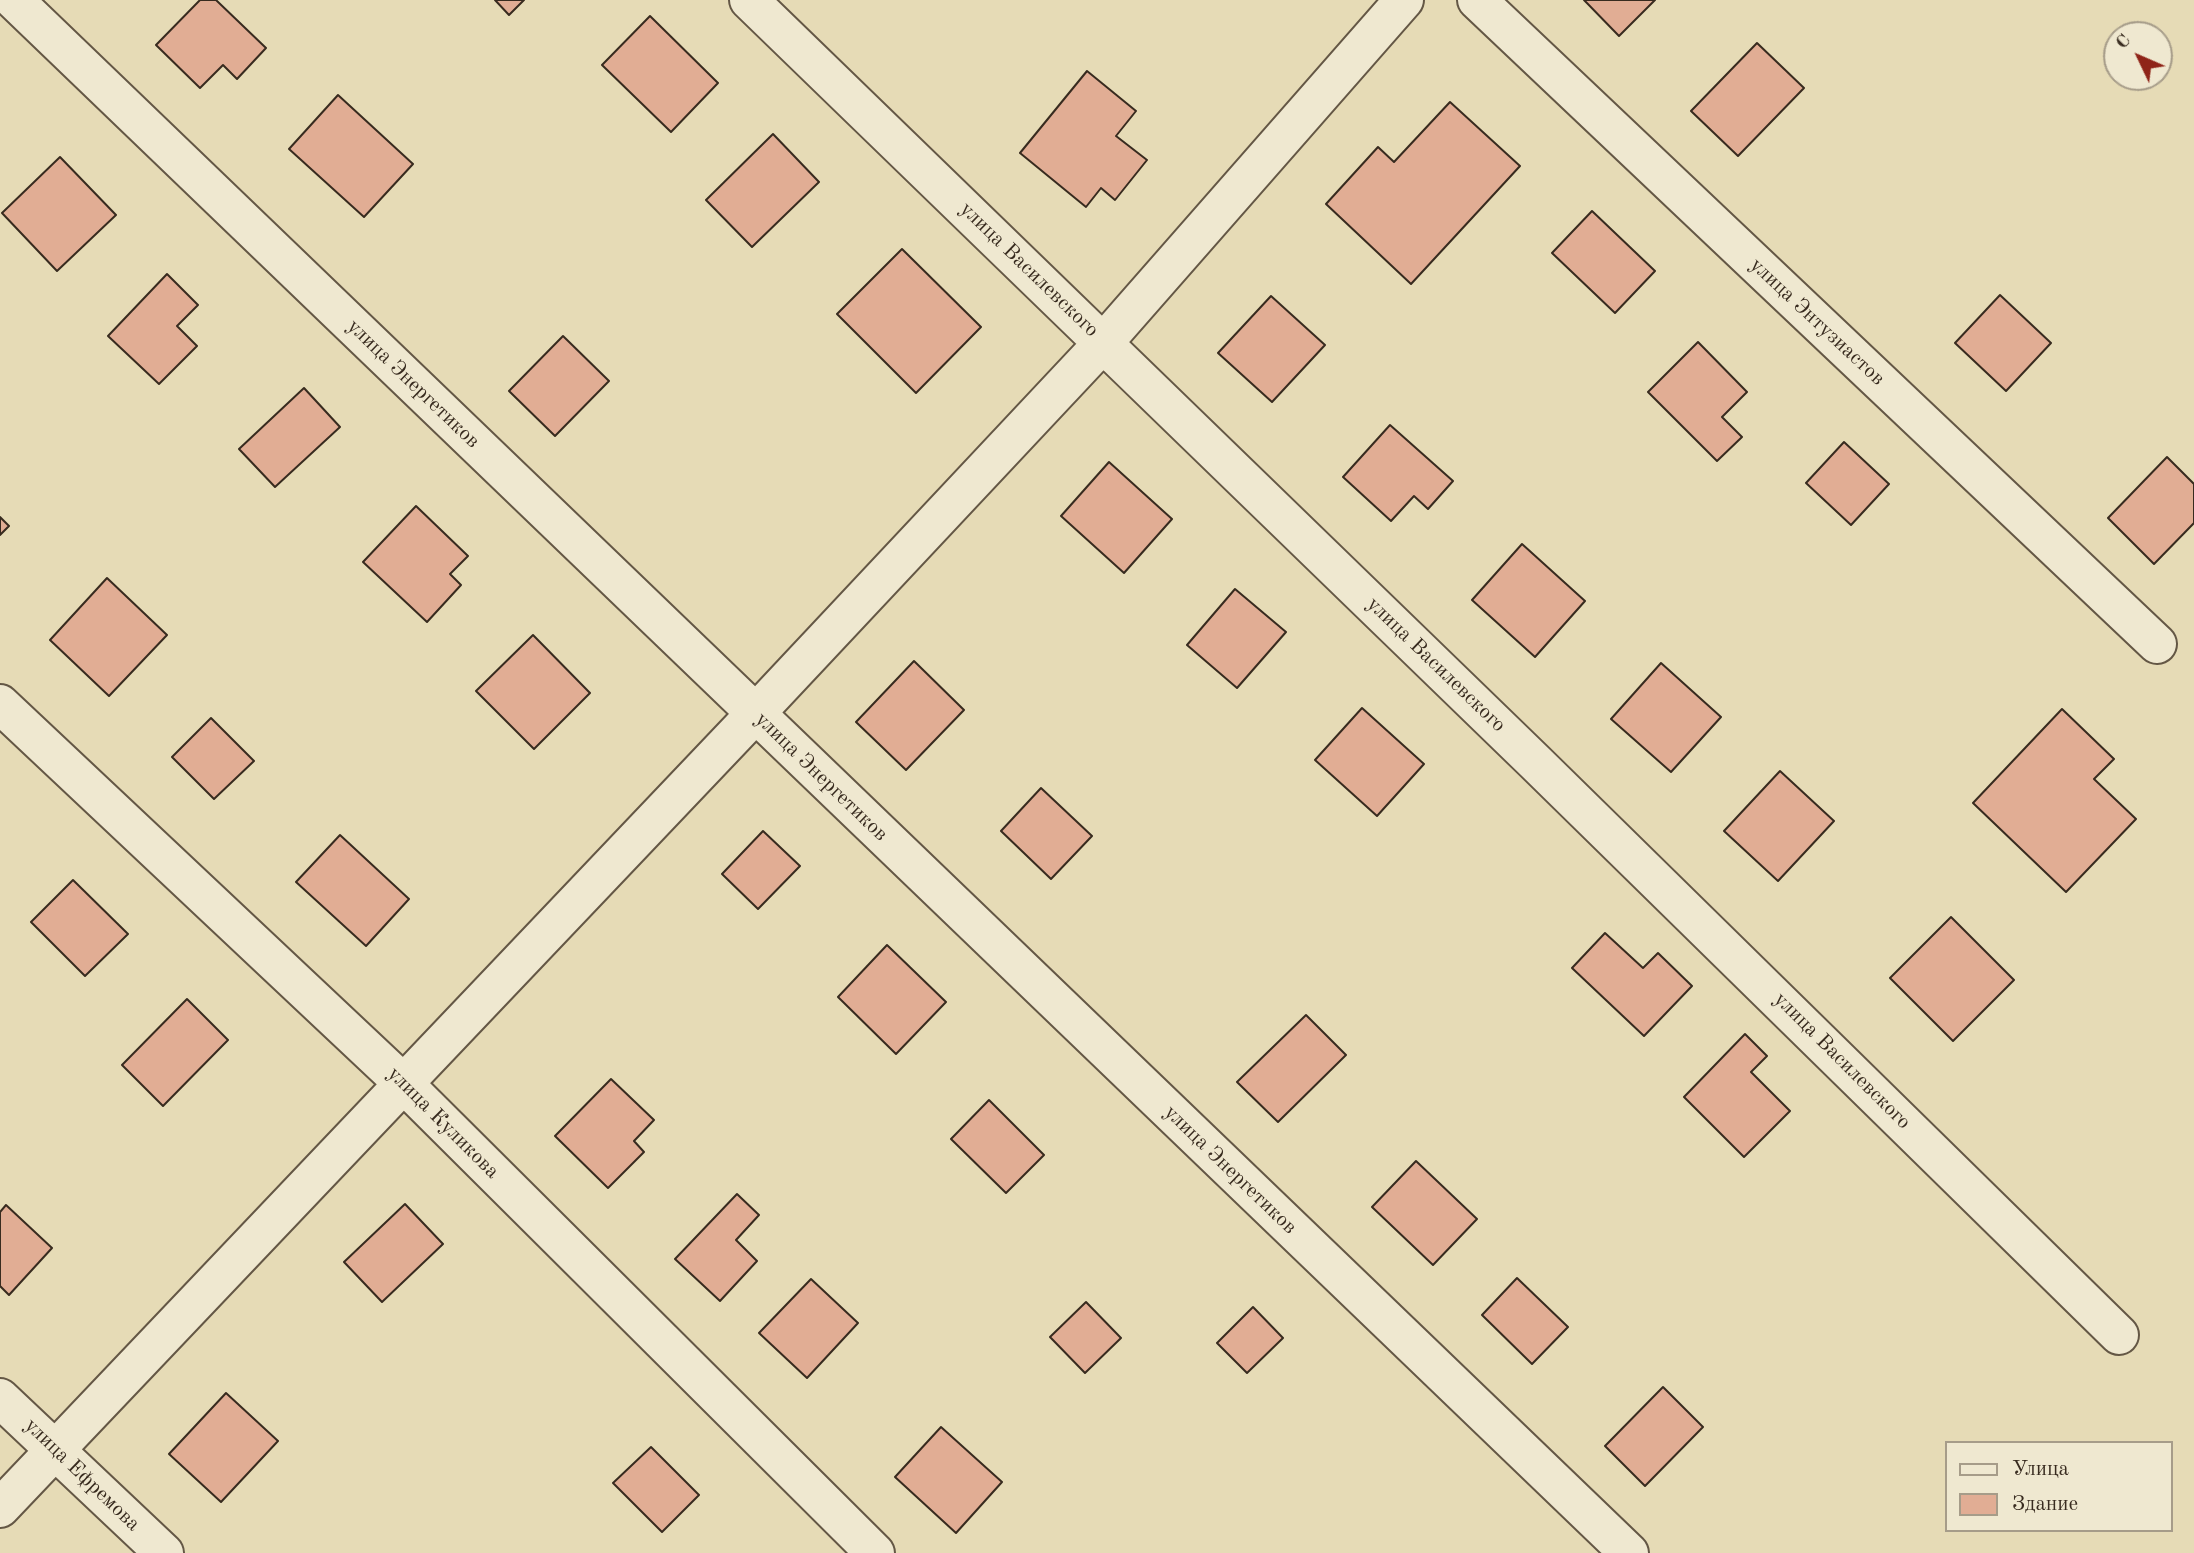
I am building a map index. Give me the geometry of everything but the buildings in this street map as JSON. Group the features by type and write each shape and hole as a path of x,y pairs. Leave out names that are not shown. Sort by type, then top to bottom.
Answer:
{"street":[{"name":"улица Энергетиков","path":"14,0 1629,1553"},
{"name":"улица Василевского","path":"749,0 1720,941 2119,1335"},
{"path":"0,1508 755,714 1104,342 1404,0"},
{"name":"улица Энтузиастов","path":"1478,0 2157,645"},
{"name":"улица Куликова","path":"0,704 404,1084 875,1553"},
{"name":"улица Ефремова","path":"0,1398 164,1553"}]}
